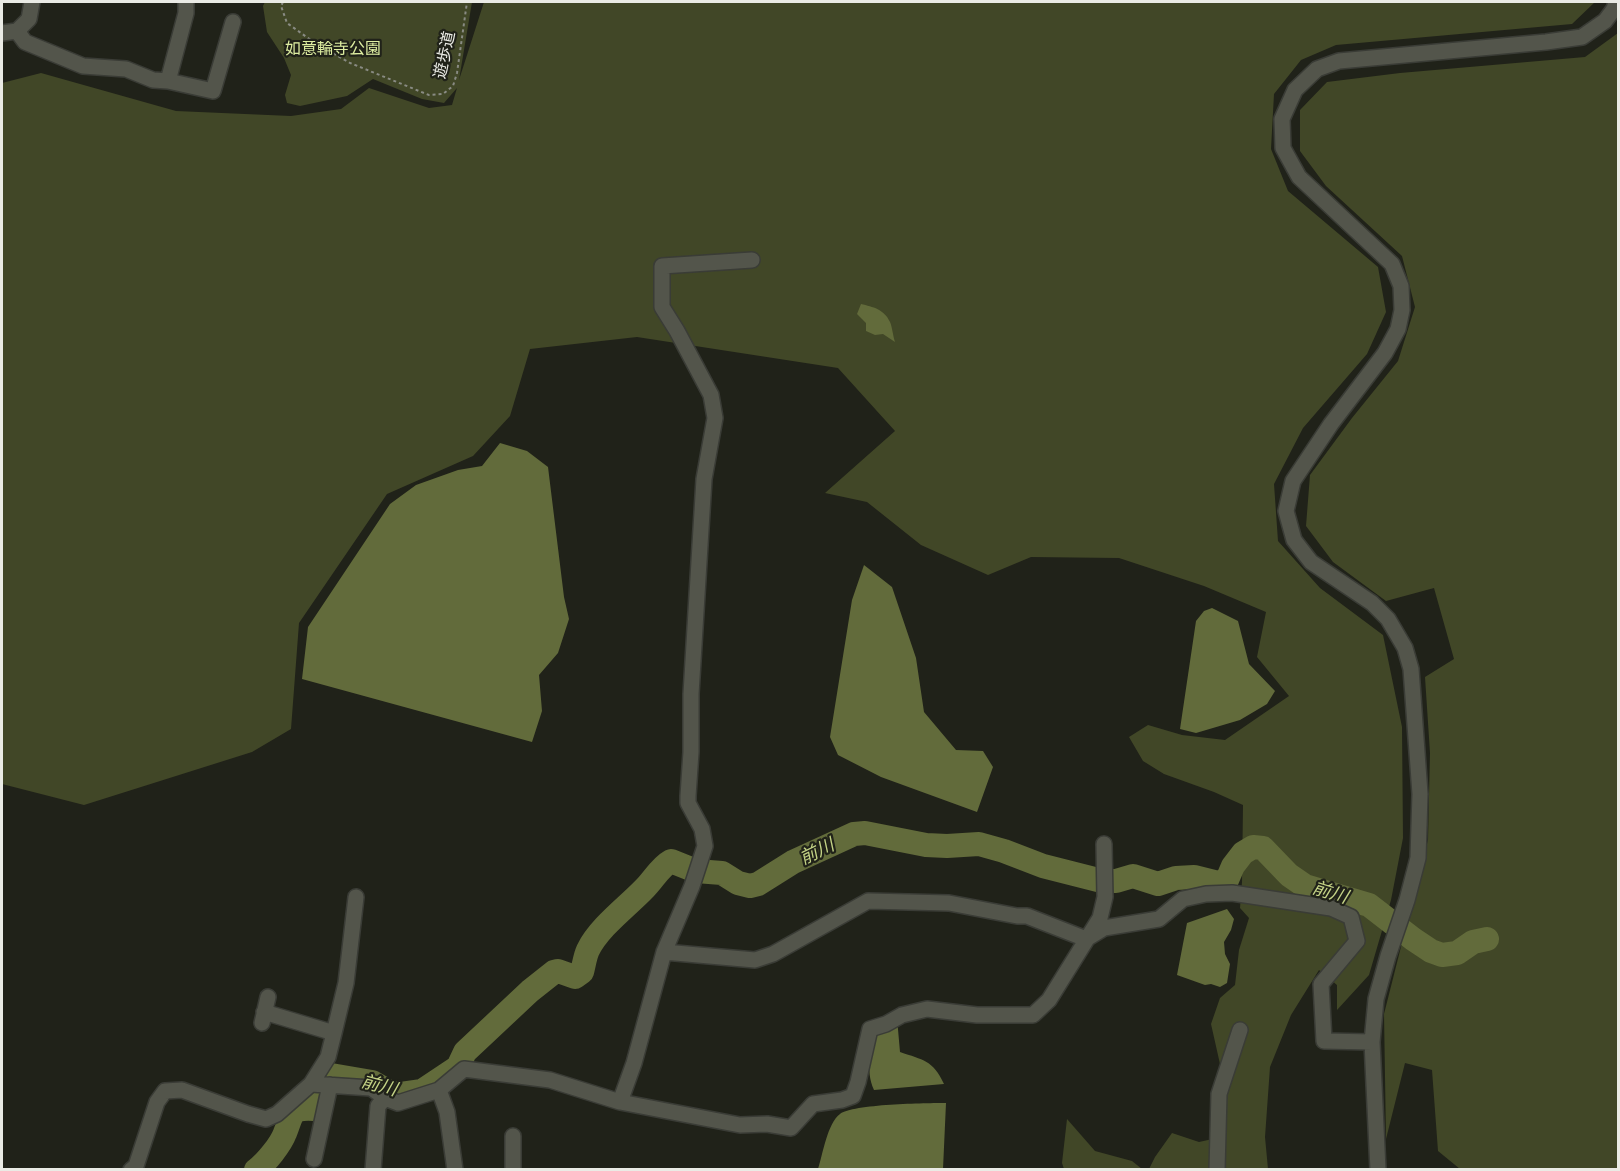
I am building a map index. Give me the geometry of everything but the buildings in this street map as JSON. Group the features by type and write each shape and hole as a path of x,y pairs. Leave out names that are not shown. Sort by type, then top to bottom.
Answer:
{"street":[{"path":"32,2 29,19 9,32 25,42 83,66 126,69 153,80 213,91 233,22"},
{"path":"168,81 186,13 186,2"},
{"path":"1378,1170 1372,1042 1376,999 1418,858 1420,794 1411,669 1405,648 1388,619 1372,603 1311,562 1294,540 1286,511 1293,480 1385,352 1398,329 1402,310 1401,286 1392,264 1299,177 1282,148 1282,119 1295,90 1317,69 1339,61 1582,37 1605,21 1616,2"},
{"path":"620,1102 664,952 692,886 705,846 702,829 688,803 688,796 691,693 704,478 715,418 711,395 662,307 662,266 752,260"},
{"path":"311,1084 371,1088 385,1098 398,1103 439,1090 464,1069 550,1080 620,1102 741,1125 767,1124 790,1128 813,1104 853,1096 870,1029 927,1008 976,1015 1032,1016 1049,1000 1100,918 1105,897 1104,844"},
{"path":"1086,939 1104,928 1159,919 1183,899 1206,894 1232,893 1331,908 1351,917 1357,941 1321,984 1324,1041 1372,1042"},
{"path":"131,1170 136,1166 158,1102 165,1091 182,1090 266,1119 277,1114 311,1084 327,1057 346,983 356,897"},
{"path":"664,952 755,960 773,954 868,901 949,903 1027,916 1086,939"},
{"path":"268,997 263,1018 334,1032"},
{"path":"1217,1170 1220,1094 1240,1030"},
{"path":"314,1159 330,1085"},
{"path":"439,1090 447,1112 455,1170"},
{"path":"374,1170 378,1106 385,1098"},
{"path":"513,1136 513,1170"}],"path":[{"name":"遊歩道","path":"283,2 281,6 287,23 315,44 350,63 429,95 443,94 453,86 467,2"}],"green space":[{"name":"如意輪寺公園","path":"265,2 472,2 459,80 484,2 1595,2 1572,24 1336,45 1301,60 1274,94 1271,149 1288,191 1378,267 1386,312 1367,354 1303,428 1274,484 1278,541 1320,588 1383,635 1402,727 1403,838 1391,900 1369,975 1337,1010 1337,985 1319,970 1291,1015 1270,1067 1265,1137 1268,1169 1149,1169 1172,1133 1199,1142 1226,1136 1220,1064 1211,1024 1220,998 1235,985 1239,950 1249,918 1240,908 1243,805 1164,774 1143,761 1129,737 1148,725 1182,735 1225,740 1289,696 1257,657 1266,612 1204,586 1119,558 1031,557 988,575 921,545 867,502 825,493 895,431 838,368 637,337 530,349 510,416 473,456 387,494 299,623 291,729 252,752 84,805 2,784 2,83 41,73 176,111 291,116 341,109 369,88 429,108 452,105 457,88 444,103 422,99 373,79 347,96 300,106 287,103 285,95 291,75 284,58 267,32 263,6"},
{"path":"1618,33 1618,1169 1460,1169 1438,1151 1432,1070 1405,1063 1386,1139 1384,1014 1428,840 1430,753 1425,677 1454,659 1434,588 1386,601 1333,562 1306,526 1310,475 1398,361 1415,307 1402,256 1326,186 1300,151 1300,110 1327,82 1400,73 1585,57"},
{"path":"1067,1119 1095,1151 1132,1161 1142,1169 1064,1169 1062,1163"}],"shaded area":[{"path":"861,304 885,314 891,324 895,342 883,334 875,335 866,331 866,323 857,314"},
{"path":"500,443 527,451 548,467 564,597 569,619 558,653 539,675 542,711 532,742 302,679 308,627 390,504 416,485 458,470 482,466"},
{"path":"864,565 892,587 916,658 924,712 956,750 983,751 993,767 977,812 881,777 838,755 830,737 852,600"},
{"path":"1212,608 1238,621 1249,664 1275,691 1267,704 1240,720 1196,733 1180,729 1196,621 1204,611"},
{"path":"1227,909 1234,919 1224,942 1225,954 1230,964 1227,983 1220,987 1205,985 1177,975 1187,923"},
{"path":"897,1018 900,1052 931,1065 944,1084 874,1090 869,1067 873,1029"},
{"path":"946,1103 943,1169 818,1169 829,1132 840,1114 874,1106"}],"waterway":[{"name":"前川","path":"256,1170 269,1158 280,1142 293,1114 300,1110 314,1109 320,1097 320,1090 331,1075 372,1082 391,1093 401,1094 422,1091 458,1067 465,1052 530,991 554,972 558,971 575,977 582,972 588,950 599,933 671,861 696,871 722,873 738,883 750,886 758,884 793,862 854,834 865,833 926,845 979,844 1043,866 1102,881 1116,881 1133,876 1158,884 1176,878 1194,877 1223,883 1243,853 1253,847 1263,848 1289,875 1305,886 1369,905 1431,951 1442,955 1457,953 1473,942 1487,939"}]}
